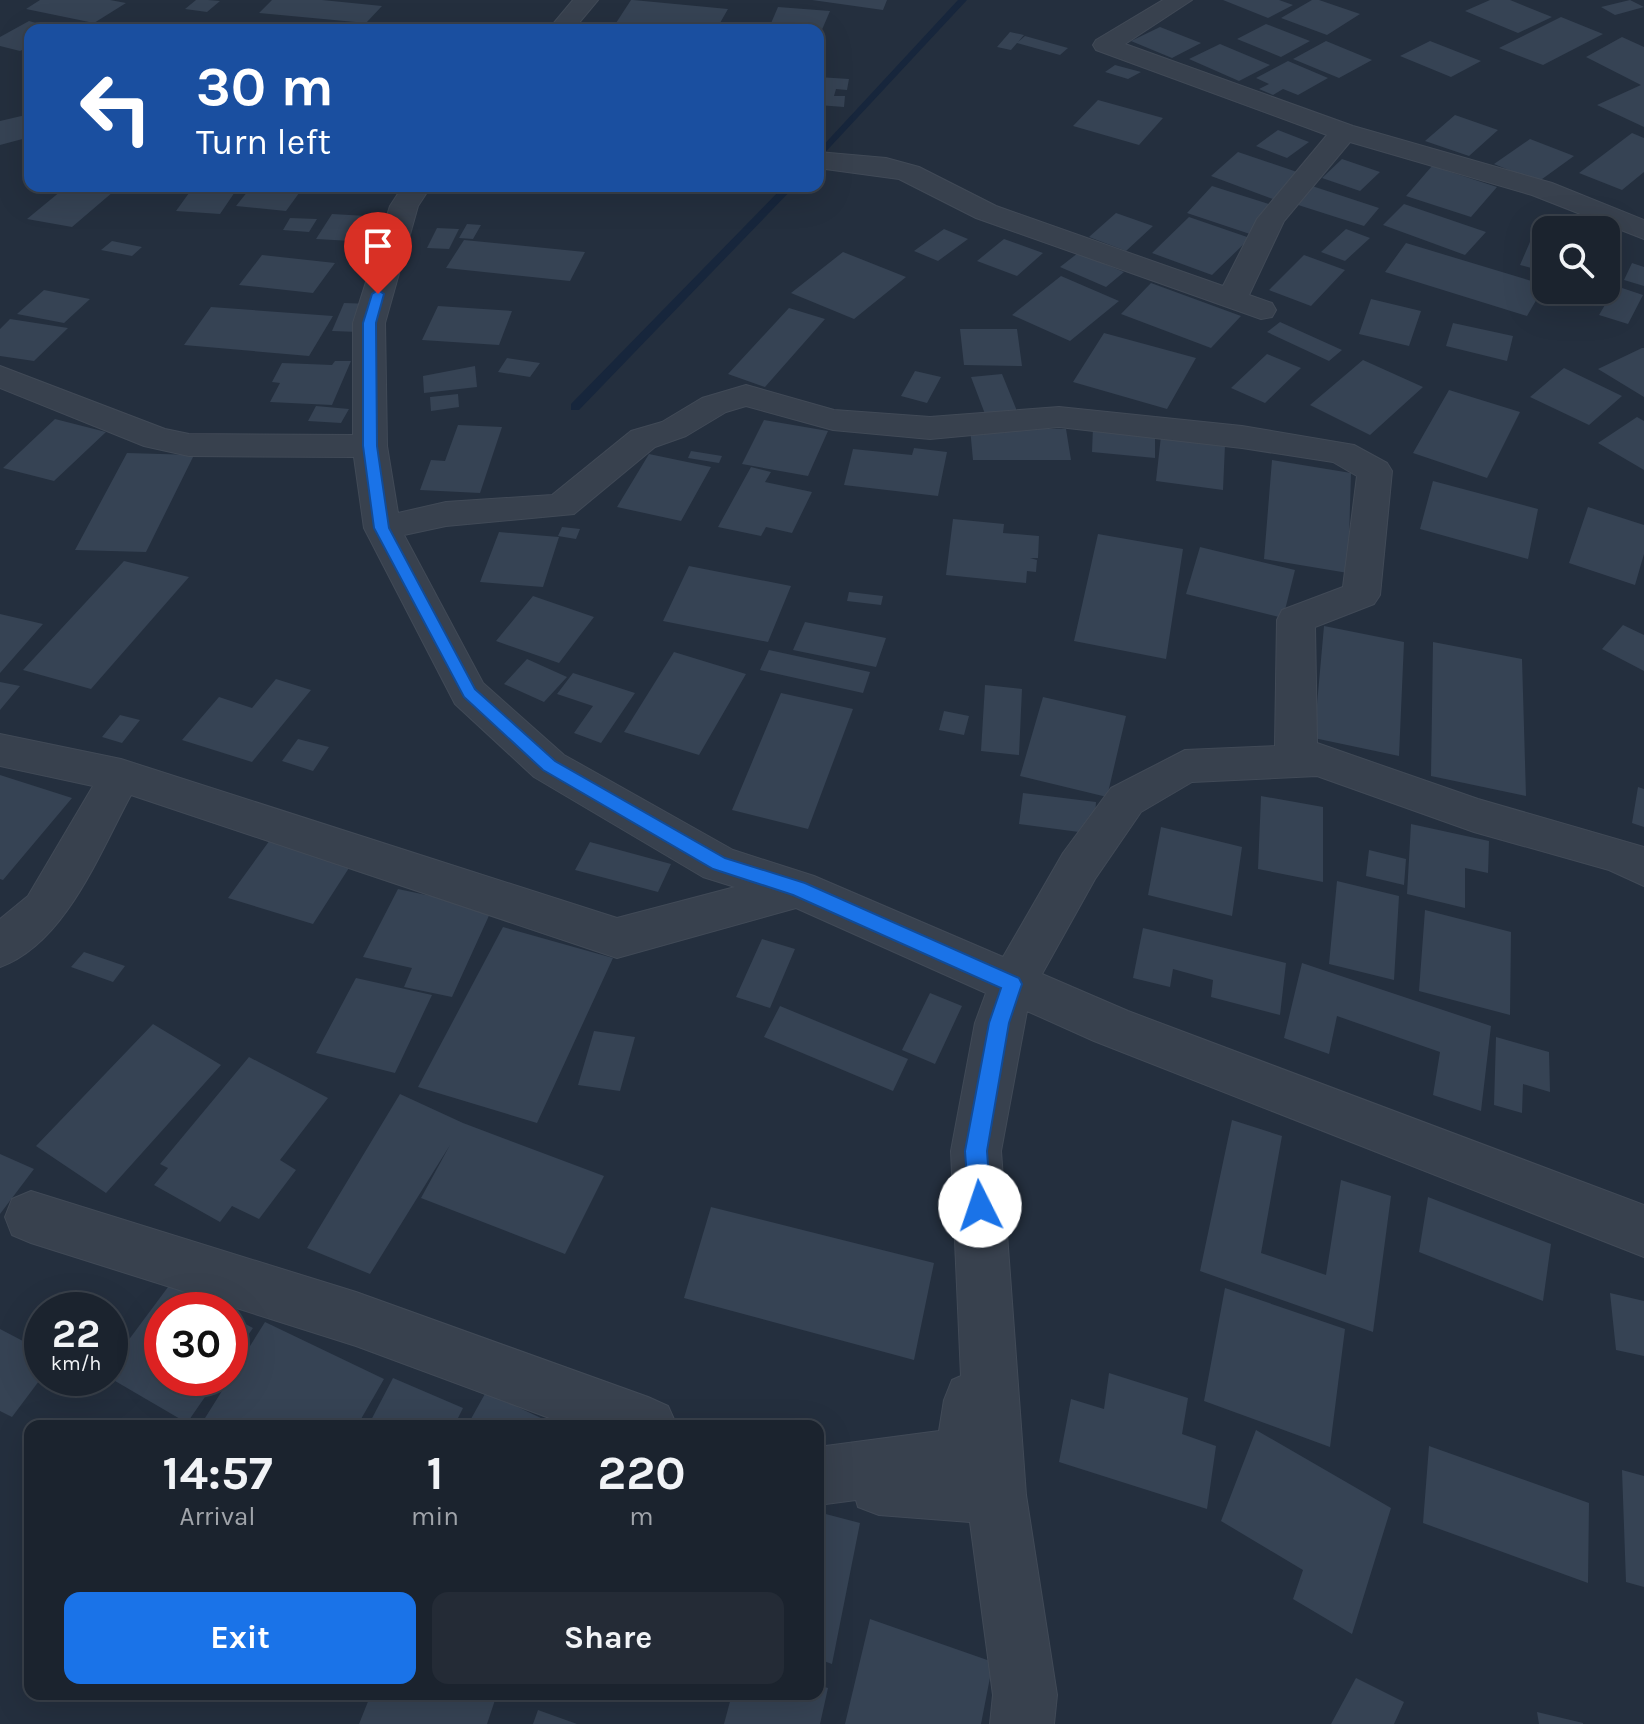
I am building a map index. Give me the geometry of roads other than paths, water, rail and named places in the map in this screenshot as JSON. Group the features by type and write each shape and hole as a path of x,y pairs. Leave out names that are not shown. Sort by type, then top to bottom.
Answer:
{"street":[{"path":"565,24 586,0"},
{"path":"1180,0 1105,45 1344,132 1542,189 1644,230"},
{"path":"1232,300 1271,219 1344,132"},
{"path":"824,161 886,166 909,173 986,212 1261,310"},
{"path":"413,192 404,206 369,323 370,446 382,528 469,693 549,766 719,864 798,889 1012,984 1340,1116 1644,1231"},
{"path":"0,376 156,438 189,445 370,446"},
{"path":"382,528 446,514 561,506 643,439 674,429 714,405 746,395 833,420 930,428 1059,417 1265,440 1342,453 1375,471 1374,503 1361,595 1296,620 1296,752 1313,761 1474,815 1621,856 1644,868"},
{"path":"0,750 121,775 617,938 798,889"},
{"path":"1022,1724 1025,1695 996,1495 987,1290 976,1151 999,1023 1012,984 1079,866 1126,800 1185,766 1313,761"},
{"path":"0,947 44,909 121,775"},
{"path":"31,1217 356,1319 632,1420"},
{"path":"824,1477 964,1457 987,1290"},
{"path":"824,1479 996,1495"}],"waterway":[{"path":"824,151 963,0"},
{"path":"575,407 784,192"}]}
